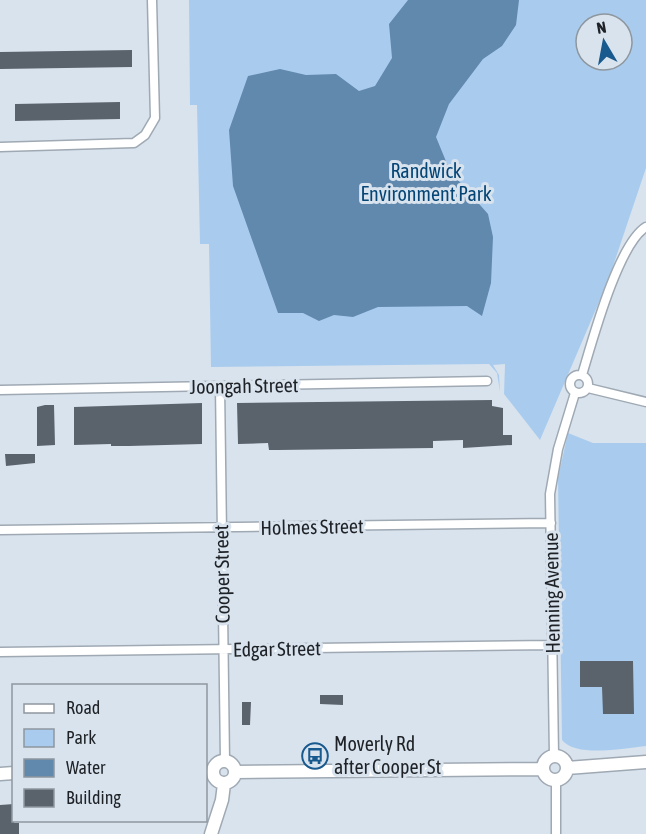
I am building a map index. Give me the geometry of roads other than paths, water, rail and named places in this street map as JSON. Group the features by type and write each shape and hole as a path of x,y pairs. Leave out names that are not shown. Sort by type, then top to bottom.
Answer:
{"street":[{"path":"0,147 134,143 145,135 155,118 152,0"},
{"path":"582,375 610,288 634,238 646,227"},
{"path":"582,375 588,380 588,388 584,392 575,393 570,388 570,381 575,376 582,375"},
{"name":"Joongah Street","path":"0,390 487,381"},
{"name":"Cooper Street","path":"220,386 225,761"},
{"path":"588,388 646,402"},
{"name":"Henning Avenue","path":"554,756 550,494 562,431 575,393"},
{"name":"Holmes Street","path":"0,530 222,529 551,523"},
{"name":"Edgar Street","path":"0,652 554,645"},
{"path":"554,756 565,761 567,768 562,778 556,780 546,776 543,769 548,759 554,756"},
{"path":"225,761 233,766 235,772 230,782 224,784 214,779 209,772 216,764 225,761"},
{"path":"567,768 646,762"},
{"path":"235,772 543,769"},
{"path":"556,780 556,834"},
{"path":"211,834 222,800 224,784"}],"water":[{"path":"408,0 519,0 516,25 502,46 483,59 449,104 436,137 450,171 488,214 493,237 491,283 482,316 467,306 378,307 353,317 334,315 319,321 303,313 278,313 233,186 229,130 248,76 280,69 306,75 336,74 359,91 375,86 392,58 389,24"}],"place":[{"name":"Moverly Rd after Cooper St","path":"315,756"}],"park label":[{"name":"Randwick Environment Park","path":"426,182"}]}
